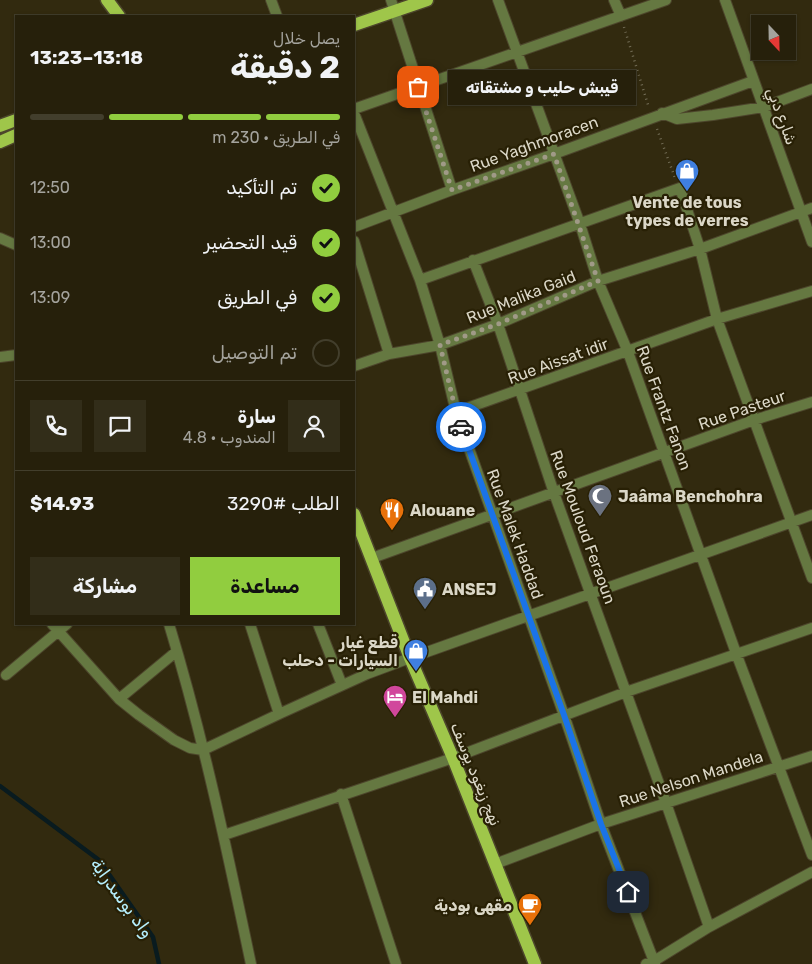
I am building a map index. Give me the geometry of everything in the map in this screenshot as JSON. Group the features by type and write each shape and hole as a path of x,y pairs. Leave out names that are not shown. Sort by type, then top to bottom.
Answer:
{"main road":[{"path":"107,0 118,15"},
{"path":"355,24 393,5 427,0"},
{"path":"0,126 15,120"},
{"path":"0,142 15,135"},
{"name":"نهج زيغود يوسف","path":"355,518 535,964"}],"street":[{"path":"271,0 277,15"},
{"name":"Rue Frantz Fanon","path":"498,0 580,224 598,281 628,352 736,653 812,855"},
{"path":"614,0 621,16"},
{"path":"355,109 666,0"},
{"name":"شارع دبي","path":"725,0 753,81 807,210 812,242"},
{"path":"393,5 452,190"},
{"name":"Rue Yaghmoracen","path":"355,227 753,81"},
{"path":"657,115 677,119 692,118 764,107 812,89"},
{"name":"Rue Malek Haddad","path":"355,116 420,280 440,345 456,412 652,963"},
{"path":"420,280 680,188 700,249 717,319 812,578"},
{"name":"Rue Malika Gaid","path":"355,366 389,354 440,345 498,324 598,281 700,249 807,210"},
{"path":"0,238 15,245"},
{"path":"355,244 389,354"},
{"name":"Rue Mouloud Feraoun","path":"473,260 498,324 554,493 709,927"},
{"name":"Rue Aissat idir","path":"456,412 717,319 812,291"},
{"path":"0,357 15,355"},
{"name":"Rue Pasteur","path":"372,558 754,420 812,402"},
{"path":"6,675 55,628 118,699 174,740 190,748 203,750 342,685 410,658 790,521 812,515"},
{"path":"169,625 224,835 251,964"},
{"path":"250,625 279,714"},
{"path":"318,625 342,685"},
{"path":"224,835 341,794 453,758 626,692 812,628"},
{"path":"118,699 177,651"},
{"name":"Rue Nelson Mandela","path":"495,864 601,824 812,756"},
{"path":"341,794 396,964"},
{"path":"652,963 709,927 812,872"}],"path":[{"path":"621,16 657,115 680,188"}],"waterway":[{"name":"واد بوسدراية","path":"0,786 99,860 153,937 159,964"}],"way so far":[{"path":"418,87 452,190 554,154 580,224 598,281 498,324 440,345 461,427"}],"place":[{"name":"قيبش حليب و مشتقاته","path":"418,87"},
{"name":"Vente de tous types de verres","path":"687,192"},
{"name":"Jaâma Benchohra","path":"600,517"},
{"name":"Alouane","path":"392,531"},
{"name":"ANSEJ","path":"425,610"},
{"name":"قطع غيار السيارات - دحلب","path":"416,672"},
{"name":"El Mahdi","path":"395,718"},
{"name":"مقهى بودية","path":"530,926"}],"route":[{"path":"461,427 601,824 628,892"}]}
